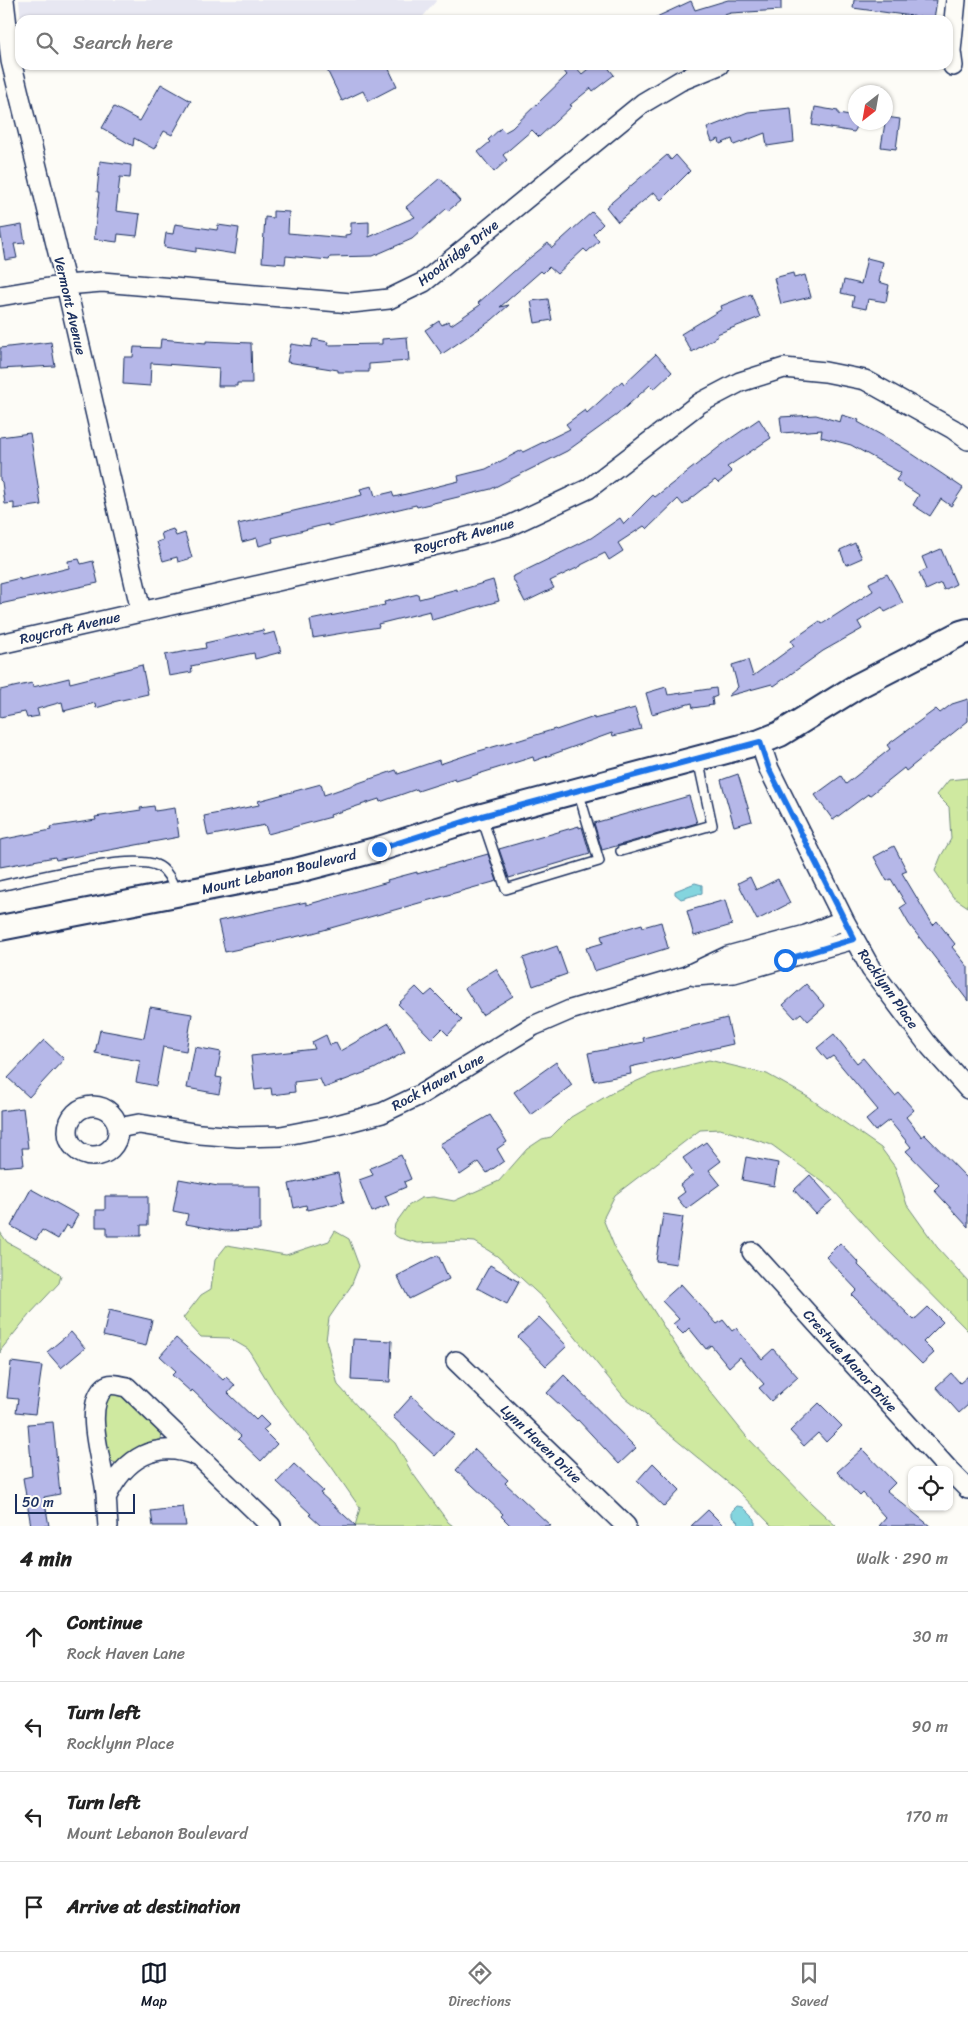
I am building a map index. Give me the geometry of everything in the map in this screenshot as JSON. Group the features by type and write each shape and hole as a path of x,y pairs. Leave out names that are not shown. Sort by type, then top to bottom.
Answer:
{"street":[{"name":"Vermont Avenue","path":"4,0 11,61 66,285 141,611"},
{"path":"953,31 956,0"},
{"name":"Hoodridge Drive","path":"0,296 66,285 102,282 351,304 389,299 424,282 643,103 680,80 706,70"},
{"name":"Roycroft Avenue","path":"0,644 444,543 509,526 588,489 700,403 740,382 784,368 825,372 865,380 953,429 968,440"},
{"name":"Mount Lebanon Boulevard","path":"0,928 295,871 379,849 482,816 760,742 780,734 856,687 968,631"},
{"name":"Rocklynn Place","path":"760,742 769,769 844,920 871,968 897,1006 968,1089"},
{"name":"Rock Haven Lane","path":"118,1128 139,1124 200,1134 238,1137 282,1136 333,1126 382,1113 420,1095 534,1026 570,1010 686,976 734,973 806,935 844,920"},
{"name":"Rock Haven Lane","path":"764,956 854,939"},
{"name":"Crestvue Manor Drive","path":"752,1252 945,1466"},
{"name":"Lynn Haven Drive","path":"456,1361 626,1526"},
{"path":"108,1526 106,1496 95,1420 96,1403 100,1394 106,1386 112,1384 127,1387 271,1526"},
{"path":"106,1496 129,1464 145,1455 162,1450 181,1449 198,1456"},
{"name":"Crestvue Manor Drive","path":"953,1474 968,1489"}],"lane":[{"path":"620,851 712,825 698,758"},
{"path":"482,816 506,889 599,861 578,790"},
{"path":"0,886 98,866 142,862 158,865 167,873 177,895"}],"shaded area":[{"path":"19,0 437,0 424,15 20,15"}],"green space":[{"path":"968,778 968,907 953,897 935,871 951,839 949,807 937,795 949,780"},
{"path":"709,1060 767,1074 808,1097 881,1148 895,1167 907,1205 937,1247 968,1281 968,1331 883,1245 831,1188 772,1145 720,1129 700,1130 615,1195 603,1219 617,1253 685,1360 746,1436 836,1526 772,1526 737,1490 624,1397 546,1301 497,1256 475,1242 418,1243 399,1238 393,1234 395,1224 408,1206 421,1198 433,1197 454,1201 499,1181 527,1149 542,1139 551,1137 571,1117 617,1090 653,1074"},
{"path":"335,1231 349,1239 359,1266 351,1286 329,1318 326,1340 338,1385 368,1418 395,1443 411,1471 448,1522 453,1526 355,1526 360,1508 331,1466 276,1395 248,1349 229,1338 201,1337 183,1318 201,1295 211,1289 215,1260 227,1245 286,1255 329,1241"},
{"path":"0,1232 7,1242 40,1260 61,1275 59,1283 29,1315 0,1351"},
{"path":"112,1393 123,1395 162,1434 160,1443 118,1464 109,1460 102,1405"}],"water":[{"path":"695,883 702,885 702,893 681,899 675,894 675,891"},
{"path":"737,1506 743,1507 755,1519 755,1526 742,1526 732,1516 732,1511"}],"building":[{"path":"728,0 781,0 781,10 724,15 661,15 691,1 695,10"},
{"path":"854,0 937,0 935,15 905,15 853,8"},
{"path":"327,70 389,70 397,86 368,101 363,91 342,101"},
{"path":"563,70 578,70 582,74 587,70 610,70 614,75 593,91 591,88 570,105 572,106 539,137 532,130 503,155 507,160 494,172 478,152 490,142 488,140 501,128 505,132 512,128 567,75"},
{"path":"161,84 191,101 172,135 164,131 154,149 134,138 133,146 102,128 114,107 140,121"},
{"path":"815,107 838,111 838,114 848,116 848,130 855,130 854,132 812,125"},
{"path":"791,108 794,142 767,146 765,133 734,145 732,139 720,144 719,139 712,142 707,128 748,112"},
{"path":"893,118 900,119 896,149 881,147 884,130 893,130"},
{"path":"667,155 671,160 676,155 690,171 661,200 654,192 618,222 606,207"},
{"path":"100,161 131,165 130,178 120,177 116,211 140,214 137,236 118,234 117,242 94,239"},
{"path":"440,178 460,201 448,211 446,209 412,239 373,256 330,257 329,260 286,256 285,264 262,262 265,217 273,218 273,211 289,212 288,233 345,238 345,235 351,234 351,223 369,222 369,237 415,217 406,207"},
{"path":"592,212 603,224 593,234 599,241 587,252 584,249 557,274 549,267 543,273 541,271 500,307 509,305 492,320 442,354 425,330 439,321 442,325 448,321 451,325 480,305 478,303 521,265 548,243 552,248"},
{"path":"175,224 217,230 218,225 239,228 235,254 196,248 196,252 164,247 166,233 173,234"},
{"path":"22,225 25,243 14,244 17,258 5,260 0,229"},
{"path":"867,258 883,262 879,282 889,285 886,302 868,299 866,309 852,306 854,296 841,293 844,280 861,284"},
{"path":"793,273 794,278 805,275 811,297 781,304 774,278"},
{"path":"751,294 760,317 717,334 718,336 692,352 681,334 722,309 721,306"},
{"path":"548,299 552,320 535,323 531,301"},
{"path":"407,337 409,361 369,364 369,372 338,372 338,370 287,362 291,344 311,347 313,339 328,342 327,345 382,344 382,339"},
{"path":"161,339 206,343 206,341 251,343 252,383 237,383 237,386 218,386 219,368 151,363 150,386 123,384 124,357 133,357 134,347 160,348"},
{"path":"51,342 55,366 0,369 0,348"},
{"path":"656,354 672,372 654,389 650,385 617,415 567,451 491,489 417,507 416,505 328,526 328,524 272,538 273,542 259,546 257,538 242,542 238,524 362,495 360,489 372,486 375,496 392,492 394,497 459,481 458,476 486,469 522,450 523,452 570,429 566,424 585,410 587,413 622,381 624,384"},
{"path":"816,415 840,422 842,415 859,420 858,422 899,445 963,488 951,506 941,499 930,516 913,505 919,495 896,480 901,473 851,445 821,437 822,430 782,433 780,417"},
{"path":"759,419 771,438 727,467 732,472 718,483 715,480 683,505 678,499 647,529 644,526 618,543 623,551 609,560 605,553 581,565 550,581 554,588 525,602 512,577 591,538 620,518 624,524 653,495 655,497 727,441"},
{"path":"30,433 41,505 14,509 14,503 5,504 2,482 0,480 0,437"},
{"path":"173,529 176,536 185,533 192,558 178,562 177,557 163,561 157,542 163,540 161,533"},
{"path":"855,543 862,558 846,565 840,550"},
{"path":"941,549 956,584 944,590 941,583 926,590 919,573 927,569 922,557"},
{"path":"79,559 81,564 93,561 98,583 0,604 0,583 69,568 68,561"},
{"path":"887,574 903,603 885,612 882,607 858,622 862,629 823,651 774,686 772,684 728,696 738,687 732,665 748,660 753,676 794,646 791,641 820,621 822,624 873,591 869,583"},
{"path":"493,580 499,601 432,620 430,611 378,624 379,627 313,638 310,620 385,605 384,602 418,594 419,599 457,589 457,591"},
{"path":"263,630 264,635 275,632 281,652 255,659 254,653 191,666 192,672 169,676 165,655 206,648 205,643"},
{"path":"142,665 148,694 96,708 95,703 64,711 62,702 37,709 39,716 27,718 25,712 0,717 0,690 32,683 33,687 69,678 70,683"},
{"path":"666,687 668,695 716,688 717,696 712,698 713,705 693,708 692,703 652,714 646,693"},
{"path":"968,699 968,721 906,771 904,768 869,796 868,794 833,820 815,795 841,776 846,784 890,749 887,745 936,709 940,713 952,704"},
{"path":"635,708 641,729 613,736 612,733 534,761 533,757 456,781 455,779 418,791 417,789 380,802 379,799 330,815 331,817 268,834 265,825 208,836 204,816 259,805 258,801 321,784 324,795 396,770 398,774 439,760 440,764 594,717 594,719"},
{"path":"738,774 752,821 734,826 721,780"},
{"path":"689,796 697,823 602,850 594,823"},
{"path":"154,806 155,811 175,808 179,837 56,860 55,857 0,867 0,840 51,830 50,827 96,820 95,817 141,810 140,808"},
{"path":"579,826 579,828 582,827 590,854 509,878 499,849"},
{"path":"894,846 907,871 902,873 933,925 937,921 955,944 952,947 968,967 968,1001 909,924 900,908 906,904 891,879 887,881 874,857"},
{"path":"488,854 497,881 313,933 225,952 218,921 306,902 306,905 388,882 387,880 417,872 417,874"},
{"path":"750,877 756,890 778,879 790,903 757,920 738,883"},
{"path":"725,900 732,925 694,936 687,911"},
{"path":"661,922 668,948 594,971 586,948 603,943 601,936 642,924 643,927"},
{"path":"557,946 567,974 533,986 523,958"},
{"path":"496,969 513,996 482,1015 465,988"},
{"path":"806,984 825,1006 808,1021 801,1013 795,1018 783,1005"},
{"path":"416,987 425,996 432,990 462,1020 448,1035 442,1029 432,1039 398,1004"},
{"path":"150,1007 192,1014 186,1051 163,1047 156,1086 136,1082 140,1061 95,1053 100,1030 144,1038"},
{"path":"727,1018 733,1044 630,1067 631,1074 594,1081 588,1053 644,1042 643,1038"},
{"path":"389,1023 405,1052 374,1069 324,1088 320,1079 294,1082 295,1092 272,1095 271,1088 255,1090 251,1056 315,1049 312,1042 326,1035 330,1045 336,1043 340,1051"},
{"path":"834,1034 857,1063 863,1058 895,1096 899,1093 914,1110 906,1117 922,1137 924,1134 968,1179 968,1227 934,1190 939,1185 906,1151 911,1147 889,1120 875,1131 866,1120 878,1110 833,1056 827,1060 817,1048"},
{"path":"44,1040 64,1059 29,1097 8,1078"},
{"path":"195,1047 221,1052 216,1077 222,1078 219,1094 187,1088"},
{"path":"556,1062 572,1085 531,1115 514,1092"},
{"path":"23,1108 28,1148 22,1148 24,1165 0,1167 0,1111"},
{"path":"490,1115 507,1142 497,1149 504,1161 487,1173 479,1162 460,1175 440,1144"},
{"path":"706,1142 721,1161 709,1170 720,1184 686,1209 677,1198 685,1192 680,1185 694,1174 683,1158"},
{"path":"401,1155 411,1179 404,1182 406,1187 385,1196 389,1205 372,1212 359,1180 373,1175 370,1168"},
{"path":"746,1157 778,1163 774,1186 742,1180"},
{"path":"338,1173 344,1202 307,1210 306,1205 294,1208 289,1184"},
{"path":"810,1175 832,1200 816,1214 794,1190"},
{"path":"179,1179 218,1186 260,1186 260,1230 225,1231 186,1224 188,1214 173,1211"},
{"path":"31,1189 78,1215 71,1228 66,1225 58,1239 42,1230 36,1240 11,1226"},
{"path":"105,1196 148,1196 148,1225 141,1225 141,1236 107,1236 107,1227 96,1227 96,1210 105,1210"},
{"path":"663,1214 683,1217 676,1264 656,1261"},
{"path":"840,1243 859,1263 858,1265 914,1320 928,1307 943,1322 923,1342 934,1353 922,1364 852,1295 857,1290 826,1257"},
{"path":"438,1255 449,1279 409,1299 397,1276"},
{"path":"490,1265 519,1282 507,1304 477,1288"},
{"path":"681,1284 717,1324 723,1320 732,1331 736,1328 762,1359 773,1349 798,1377 771,1401 759,1388 764,1384 740,1357 729,1367 711,1345 706,1349 689,1328 683,1334 673,1324 679,1319 662,1301"},
{"path":"109,1310 152,1320 146,1346 103,1336"},
{"path":"539,1317 567,1346 546,1366 518,1337"},
{"path":"71,1332 85,1348 61,1368 47,1352"},
{"path":"176,1338 223,1380 226,1377 235,1385 228,1393 256,1420 260,1416 269,1425 263,1430 277,1444 261,1461 238,1439 241,1436 192,1390 191,1392 172,1375 176,1371 160,1356"},
{"path":"353,1339 392,1341 390,1382 351,1380"},
{"path":"11,1362 42,1366 35,1414 16,1412 18,1399 7,1398"},
{"path":"951,1373 960,1383 968,1376 968,1405 959,1413 936,1387"},
{"path":"564,1375 636,1448 619,1464 578,1420 547,1393"},
{"path":"412,1396 454,1435 435,1456 393,1417"},
{"path":"819,1403 842,1426 826,1442 818,1433 804,1446 790,1431"},
{"path":"53,1422 60,1494 44,1497 49,1526 31,1526 23,1478 32,1476 28,1424"},
{"path":"475,1449 508,1480 505,1483 551,1526 511,1526 501,1516 503,1514 456,1470"},
{"path":"862,1449 895,1483 887,1491 908,1508 908,1511 912,1511 930,1526 879,1526 886,1518 863,1493 860,1496 837,1472"},
{"path":"653,1463 680,1490 664,1507 637,1481"},
{"path":"294,1464 323,1491 320,1493 356,1526 321,1526 309,1515 311,1514 277,1482"},
{"path":"183,1507 186,1526 153,1526 151,1511"},
{"path":"708,1510 724,1526 691,1526"}],"route":[{"path":"379,849 482,816 760,742 769,769 854,939 785,960"}]}
